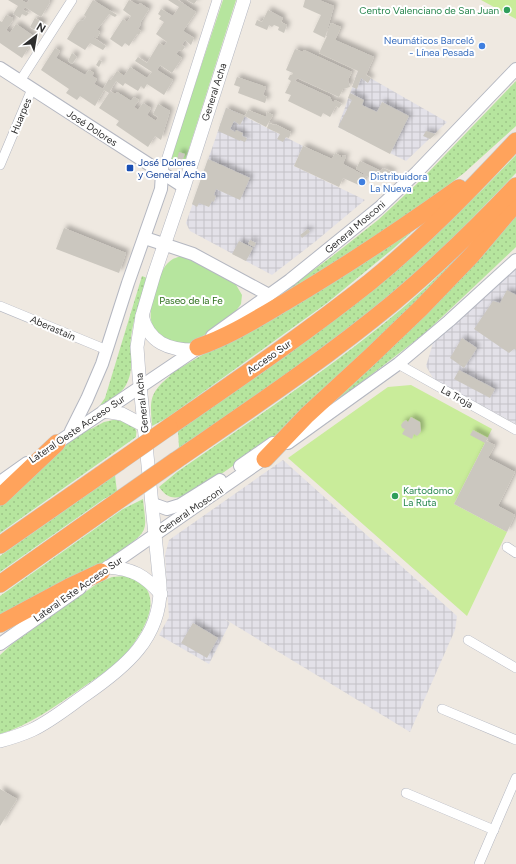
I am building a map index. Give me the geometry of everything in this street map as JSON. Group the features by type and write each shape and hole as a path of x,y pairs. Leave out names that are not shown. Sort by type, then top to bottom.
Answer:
{"highway":[{"path":"196,349 214,342 237,330 366,253 436,205 513,145"},
{"name":"Acceso Sur","path":"0,545 304,332 371,281 462,198 513,145"},
{"path":"0,584 314,364 392,304 449,253 516,186"},
{"path":"265,459 307,415 421,308 472,255 516,203"},
{"path":"0,497 63,438"},
{"path":"0,624 105,570"}],"main road":[{"name":"General Acha","path":"0,741 27,732 42,724 116,674 129,662 150,631 158,610 160,594 137,347 142,316 164,244 184,187 244,0"},
{"path":"142,316 143,322 154,338 167,347 174,349 196,349"},
{"path":"104,411 122,414 144,426"},
{"path":"105,570 119,568 137,573 148,580 160,594"}],"street":[{"path":"20,81 72,0"},
{"path":"63,438 87,399 107,350 128,283 161,189 162,173 217,0"},
{"name":"José Dolores","path":"0,68 184,187"},
{"name":"General Mosconi","path":"196,349 325,252 388,200 465,123 516,69"},
{"name":"Huarpes","path":"0,165 32,89"},
{"path":"145,238 193,254 270,294"},
{"name":"General Mosconi","path":"155,534 195,508 398,364 449,321 516,260"},
{"name":"Aberastain","path":"0,306 107,350"},
{"name":"Lateral Oeste Acceso Sur","path":"0,482 196,349"},
{"name":"La Troja","path":"398,364 516,430"},
{"name":"General Mosconi","path":"152,504 167,509 180,505 190,500 270,444 305,430"},
{"path":"167,509 195,508"},
{"name":"Lateral Este Acceso Sur","path":"0,644 60,603 155,534"},
{"path":"507,548 516,552"},
{"path":"468,640 516,668"},
{"path":"442,709 516,740"},
{"path":"479,864 516,778"},
{"path":"406,793 494,830"}],"shaded area":[{"path":"358,71 447,122 406,161 338,127"},
{"path":"226,108 303,146 294,166 365,200 272,275 190,231 186,223"},
{"path":"516,265 516,424 434,380 426,366 433,343"},
{"path":"283,460 457,616 455,630 410,732 223,618 230,623 209,664 159,635 169,617 165,555 169,540"}],"green space":[{"path":"223,0 236,0 185,161 178,167 169,163"},
{"name":"Centro Valenciano de San Juan","path":"481,0 516,0 516,19"},
{"path":"516,81 516,126 464,173 406,218 255,312 330,258 378,220 421,180"},
{"path":"516,155 516,173 457,234 396,293 288,375 177,450 179,447 178,431 453,217"},
{"path":"516,212 516,247 424,334 327,409 323,407"},
{"path":"416,228 327,303 167,418 152,426 152,398 158,387 170,376 170,374"},
{"path":"485,230 447,274 280,433 191,495 170,497 163,492 159,487 177,472 310,380 387,321 425,288"},
{"name":"Paseo de la Fe","path":"183,256 188,257 235,283 242,295 241,304 236,311 195,342 189,344 168,341 157,332 151,320 151,306 161,273 171,261"},
{"path":"142,276 147,278 132,329 131,367 129,379 121,392 98,408 105,398"},
{"name":"Kartodomo La Ruta","path":"411,385 492,429 454,504 507,532 467,616 288,458 388,387"},
{"path":"113,420 123,421 132,425 136,431 136,437 0,533 0,502 66,444 90,428 91,429 104,422"},
{"path":"115,475 117,492 104,499 0,572 0,556"},
{"path":"143,499 145,517 144,528 138,538 123,549 124,551 0,621 0,596 123,509"},
{"path":"125,576 141,583 149,593 150,598 149,613 146,621 138,637 128,651 118,662 51,709 32,721 0,734 0,655 12,644 98,583 112,577"}],"building":[{"path":"8,0 21,0 27,3 29,0 50,0 50,2 41,17 25,7 23,10 29,13 26,16 22,14 20,18 13,14 18,6"},
{"path":"93,0 117,15 115,17 109,14 97,30 100,32 97,38 94,36 93,37 106,46 103,50 90,43 85,50 67,39 77,23 81,20 83,21 86,17 84,15"},
{"path":"129,0 138,5 140,3 149,9 140,23 141,24 138,29 141,31 139,35 137,34 129,46 125,43 122,47 110,39 123,19 127,22 131,16 123,10"},
{"path":"168,0 178,0 196,12 183,31 194,38 191,45 185,40 182,45 185,47 182,51 179,50 176,54 182,58 172,73 160,65 157,70 173,80 164,95 147,84 144,89 141,86 138,91 125,83 123,86 116,81 110,91 115,94 117,92 131,101 134,97 139,100 134,107 138,110 143,103 151,108 147,115 156,121 158,117 153,114 158,104 170,111 161,140 155,136 148,147 116,125 119,121 99,108 109,93 104,90 95,106 80,96 77,100 66,93 69,89 41,70 55,48 60,51 56,58 85,75 89,70 94,73 92,76 97,79 94,84 103,89 109,79 111,80 117,71 124,76 130,67 147,78 152,72 135,61 138,57 147,63 159,43 164,46 167,42 156,34 164,22 159,19 161,16 158,14 161,9 173,16 179,7"},
{"path":"187,0 197,0 194,4"},
{"path":"305,0 319,0 334,6 325,38 313,32 321,15 303,7"},
{"path":"268,10 283,18 281,22 287,25 284,33 278,30 279,27 274,25 272,27 269,25 267,30 255,25 257,20 262,22"},
{"path":"6,15 13,18 13,20 6,30 10,33 16,24 35,37 22,58 0,43 0,21 2,22"},
{"path":"35,18 44,23 38,32 30,27"},
{"path":"331,23 341,27 335,40 374,57 366,75 371,78 368,83 361,78 357,89 352,87 358,71 319,53"},
{"path":"295,49 303,52 304,50 352,72 348,80 350,87 343,89 339,97 297,78 295,81 330,97 333,103 335,100 342,104 339,108 336,106 330,117 323,113 321,117 288,101 291,95 285,93 291,81 288,79 293,73 286,70"},
{"path":"72,53 77,57 72,64 68,61"},
{"path":"99,60 102,61 99,67 96,65"},
{"path":"237,77 266,87 263,95 267,97 265,103 238,93 240,87 234,85"},
{"path":"350,93 364,100 362,105 377,112 382,102 409,116 390,154 338,127 352,100 348,98"},
{"path":"226,108 245,116 240,125 234,121 230,129 235,132 236,130 243,133 242,136 247,138 245,142 218,131"},
{"path":"248,110 266,117 267,112 273,115 266,127 245,116"},
{"path":"269,123 275,124 291,132 289,138 286,137 283,142 277,139 280,134 267,128"},
{"path":"426,131 436,134 430,139 423,136"},
{"path":"303,146 332,159 335,153 342,158 343,155 346,156 343,164 364,175 365,174 356,169 360,161 381,171 383,168 394,173 390,176 381,172 378,178 375,176 374,179 366,176 361,186 343,178 339,187 294,166"},
{"path":"179,152 185,154 182,161 177,159"},
{"path":"208,159 250,178 240,200 216,189 214,202 212,201 209,207 199,203 197,207 192,204"},
{"path":"64,228 126,253 119,273 56,249"},
{"path":"308,229 310,232 302,238 300,235"},
{"path":"250,240 256,243 254,247 248,244"},
{"path":"239,241 253,248 246,261 232,254"},
{"path":"507,290 516,295 516,350 514,349 509,353 474,329 493,301 500,303"},
{"path":"462,338 477,348 464,368 450,358"},
{"path":"459,370 495,389 490,398 454,379"},
{"path":"411,417 420,422 421,431 417,436 414,434 412,439 402,434 405,429 402,428 401,425 406,420 408,422"},
{"path":"473,430 488,438 486,441 495,445 488,458 515,472 498,506 515,515 507,532 454,504 485,443 470,435"},
{"path":"193,623 218,638 207,658 181,643"},
{"path":"0,789 17,799 0,826"}],"place":[{"name":"Centro Valenciano de San Juan","path":"507,10"},
{"name":"Neumáticos Barceló - Línea Pesada","path":"482,46"},
{"name":"José Dolores y General Acha","path":"130,168"},
{"name":"Distribuidora La Nueva","path":"362,182"},
{"name":"Kartodomo La Ruta","path":"395,496"}]}
